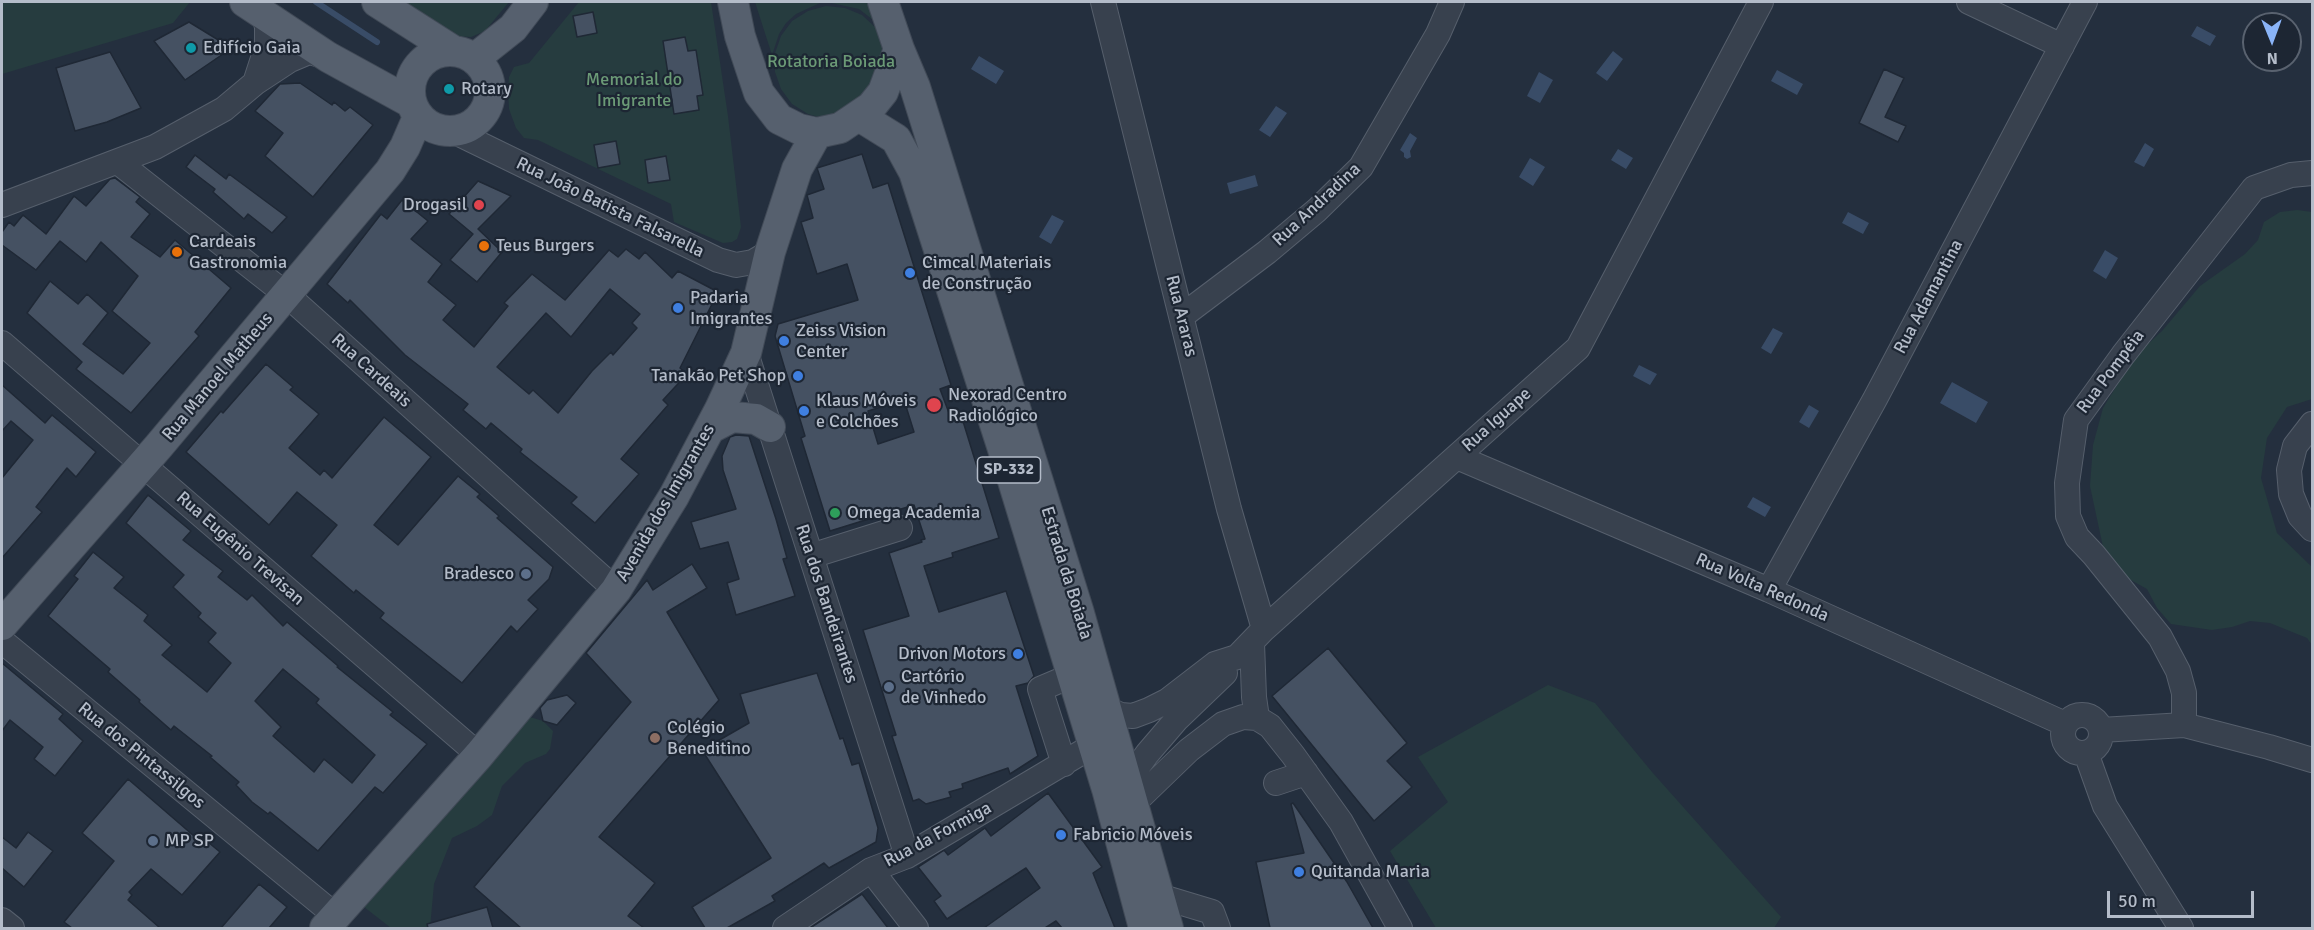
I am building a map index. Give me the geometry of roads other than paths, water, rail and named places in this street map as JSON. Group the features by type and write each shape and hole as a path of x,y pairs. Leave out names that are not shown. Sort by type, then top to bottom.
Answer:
{"main road":[{"path":"254,8 414,110 428,125 440,130 453,131 474,124 487,106 490,85 481,64 377,2"},
{"path":"414,110 409,89 411,76 418,65 439,51 463,55 513,28 534,2"},
{"path":"733,2 740,36 759,93 779,118 799,129 817,133 840,128 871,107 883,92 899,49"},
{"name":"SP-332","path":"884,6 899,49"},
{"name":"Estrada da Boiada","path":"899,49 915,87 1079,613 1120,713 1130,793 1168,928"},
{"name":"Rua Manoel Matheus","path":"2,625 143,464 390,171 405,147 414,110"},
{"name":"Estrada da Boiada","path":"859,116 896,139 914,172 1073,675 1144,928"},
{"name":"Avenida dos Imigrantes","path":"330,922 479,755 615,590 674,496 711,428 746,353 770,252 796,169 817,133"},
{"path":"711,428 732,417 756,419 770,427"}],"street":[{"name":"Rua Araras","path":"1103,2 1230,509 1251,643 1257,718"},
{"name":"Rua Andradina","path":"1182,316 1267,252 1317,210 1361,167 1438,34 1452,2"},
{"name":"Rua Iguape","path":"1120,713 1167,701 1215,664 1251,643 1578,348 1761,2"},
{"path":"1969,2 2062,46"},
{"name":"Rua Adamantina","path":"1769,591 1875,399 2085,2"},
{"path":"254,8 267,27 267,46 255,82"},
{"path":"2,205 155,147 224,109 255,82 290,60 309,52 328,57"},
{"name":"Rua João Batista Falsarella","path":"453,131 718,260 736,265 744,264 753,262 770,252"},
{"name":"Rua Cardeais","path":"118,162 287,295 615,590"},
{"name":"Rua Pompéia","path":"2184,725 2184,693 2178,671 2164,646 2094,555 2077,537 2068,516 2067,483 2076,420 2123,355 2254,188 2290,175 2313,173"},
{"name":"Rua Eugênio Trevisan","path":"2,343 479,755"},
{"name":"Rua dos Bandeirantes","path":"746,353 907,856"},
{"path":"2313,424 2295,446 2289,470 2291,494 2300,516 2313,529"},
{"name":"Rua Volta Redonda","path":"1457,457 1769,591 2066,724"},
{"path":"811,556 900,528"},
{"name":"Rua dos Pintassilgos","path":"2,641 330,922"},
{"path":"1130,793 1147,754 1202,694 1223,676 1251,643"},
{"path":"1064,764 1040,689 1073,675"},
{"path":"1120,713 1147,754 1157,781"},
{"path":"2085,716 2098,723 2101,730 2098,745 2086,753 2078,753 2066,745 2063,731 2071,718 2085,716"},
{"path":"1130,793 1157,781 1190,750 1223,724 1242,717 1257,718 1270,726 1341,822 1400,928"},
{"path":"2101,730 2184,725 2313,760"},
{"name":"Rua da Formiga","path":"785,928 871,870 907,856 1094,745"},
{"path":"2086,753 2105,806 2181,928"},
{"path":"1276,783 1306,773"},
{"path":"871,870 916,928"},
{"path":"1159,896 1215,920"},
{"path":"2,920 12,928"}],"water":[{"path":"2197,26 2216,36 2210,46 2191,36"},
{"path":"1613,51 1623,59 1607,81 1596,73"},
{"path":"979,56 1004,71 996,84 971,69"},
{"path":"1777,70 1803,84 1797,95 1771,81"},
{"path":"1539,72 1553,80 1540,103 1527,96"},
{"path":"1276,106 1287,113 1270,137 1259,130"},
{"path":"1410,133 1417,138 1410,151 1411,157 1407,159 1400,150"},
{"path":"2145,143 2154,149 2144,167 2134,162"},
{"path":"1618,149 1633,158 1626,169 1611,160"},
{"path":"1530,158 1545,167 1533,186 1519,177"},
{"path":"1255,175 1258,186 1230,194 1227,183"},
{"path":"1848,212 1869,223 1863,234 1842,223"},
{"path":"1052,215 1064,221 1051,244 1039,237"},
{"path":"2105,250 2118,258 2106,279 2093,271"},
{"path":"1773,328 1783,333 1771,354 1761,348"},
{"path":"1639,365 1657,374 1650,385 1633,376"},
{"path":"1952,382 1988,402 1976,423 1940,403"},
{"path":"1809,405 1819,411 1809,428 1799,422"},
{"path":"1753,497 1771,507 1765,517 1747,507"}],"waterway":[{"path":"316,2 377,42"}],"place":[{"name":"Edifício Gaia","path":"191,48"},
{"name":"Rotary","path":"449,89"},
{"name":"Drogasil","path":"479,205"},
{"name":"Teus Burgers","path":"484,246"},
{"name":"Cardeais Gastronomia","path":"177,252"},
{"name":"Cimcal Materiais de Construção","path":"910,273"},
{"name":"Padaria Imigrantes","path":"678,308"},
{"name":"Zeiss Vision Center","path":"784,341"},
{"name":"Tanakão Pet Shop","path":"798,376"},
{"name":"Nexorad Centro Radiológico","path":"934,405"},
{"name":"Klaus Móveis e Colchões","path":"804,411"},
{"name":"Omega Academia","path":"835,513"},
{"name":"Bradesco","path":"526,574"},
{"name":"Drivon Motors","path":"1018,654"},
{"name":"Cartório de Vinhedo","path":"889,687"},
{"name":"Colégio Beneditino","path":"655,738"},
{"name":"Fabricio Móveis","path":"1061,835"},
{"name":"MP SP","path":"153,841"},
{"name":"Quitanda Maria","path":"1299,872"}],"park label":[{"name":"Rotatoria Boiada","path":"831,62"},
{"name":"Memorial do Imigrante","path":"634,90"}]}
